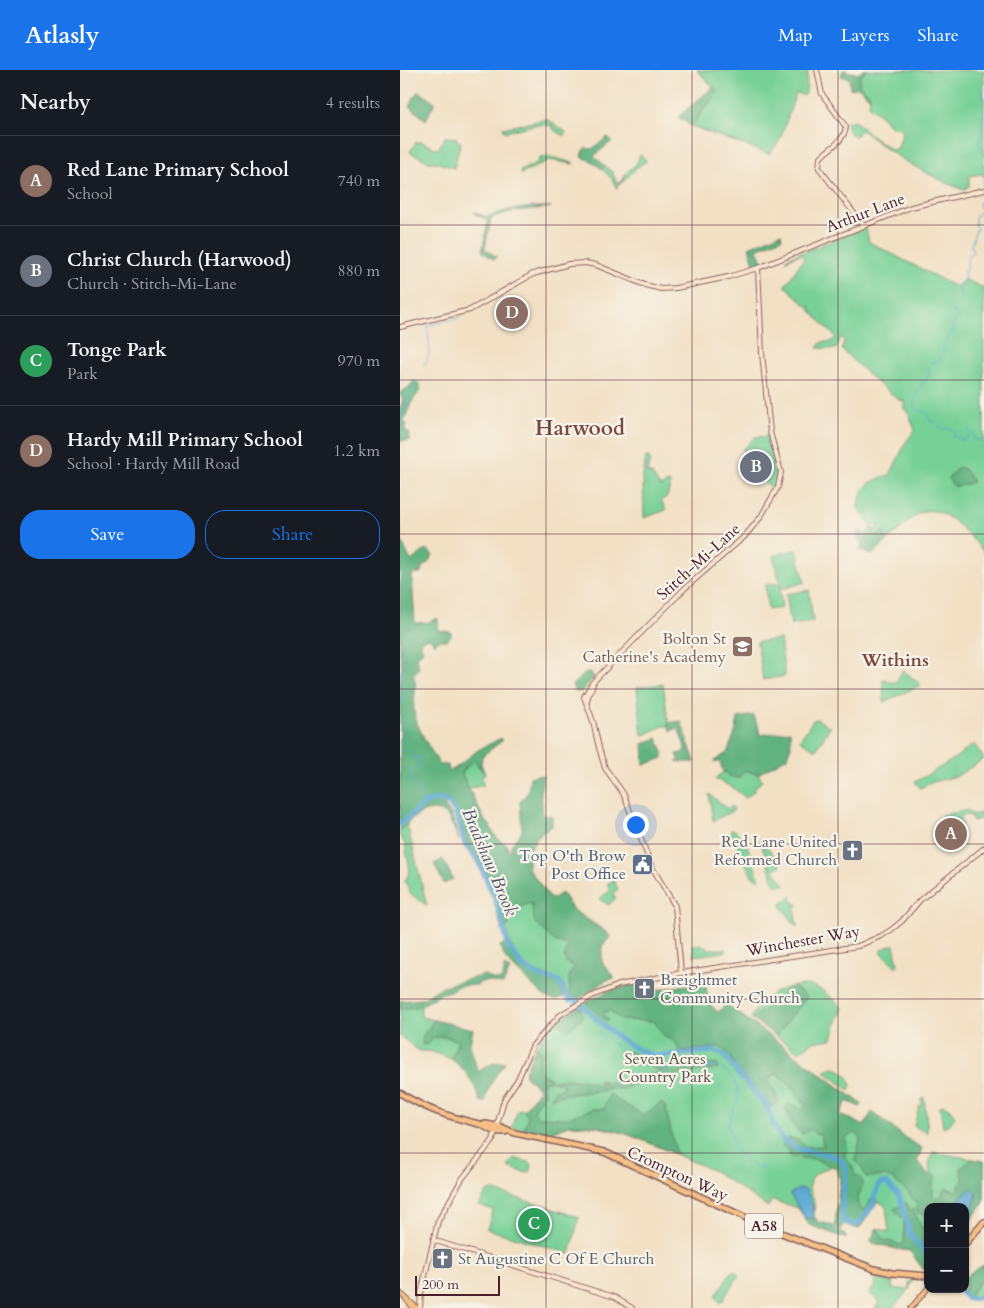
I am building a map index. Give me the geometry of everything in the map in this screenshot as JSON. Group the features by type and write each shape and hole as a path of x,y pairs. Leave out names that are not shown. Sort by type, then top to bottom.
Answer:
{"highway":[{"name":"Crompton Way","path":"400,1093 434,1112 496,1128 506,1128 508,1131 604,1152 792,1238 874,1269 892,1273 924,1275"},
{"path":"969,1239 984,1222"},
{"name":"Crompton Way","path":"919,1274 924,1273"}],"main road":[{"path":"400,1293 416,1307"},
{"path":"911,1308 924,1293"}],"street":[{"path":"817,70 822,94 846,126 845,132 838,142 820,158 819,168 864,226"},
{"name":"Arthur Lane","path":"400,327 470,310 533,274 569,264 585,263 596,265 645,285 670,289 758,268 911,207 984,190"},
{"name":"Stitch-Mi-Lane","path":"682,973 675,906 652,867 623,793 606,768 593,721 584,698 586,692 599,677 684,589 744,537 760,518 778,487 781,472 770,432 762,353 758,268"},
{"name":"Winchester Way","path":"416,1307 420,1300 433,1240 443,1210 462,1179 491,1142 504,1100 518,1079 533,1045 551,1024 586,999 619,985 682,973 858,946 891,930 902,921 920,900 984,848"},
{"path":"433,1240 614,1297 632,1308"}],"green space":[{"path":"697,70 809,70 805,96 796,93 780,140 769,154 691,126 718,92"},
{"path":"843,70 858,74 863,70 867,70 860,76 859,84 870,95 870,98 858,87 850,88 849,78 841,76"},
{"path":"867,70 984,70 984,177 981,174 969,176 969,186 963,190 911,164 886,149 863,131 860,130 855,137 848,131 846,121 856,122 878,141 893,150 898,148 903,130 891,127 882,116 869,106 870,95 859,84 860,76"},
{"path":"713,87 718,92 691,126 678,117"},
{"path":"418,91 435,102 426,120 409,106"},
{"path":"547,119 566,132 564,136 554,130 551,125 534,125 505,132 503,128"},
{"path":"445,137 457,138 457,141 461,142 454,168 432,161 431,163 410,152 416,142 419,143 420,141 438,149"},
{"path":"608,137 612,141 594,156 605,166 602,169 590,160 581,157 585,148 592,149"},
{"path":"640,154 646,160 622,182 626,173 637,163"},
{"path":"547,156 574,163 549,160 521,174 520,171 539,162 538,159"},
{"path":"605,166 612,172 617,183 622,182 617,186 617,189 612,179 602,169"},
{"path":"551,207 510,212 491,218 485,249 497,257 494,260 482,251 488,221 474,212 487,217 508,210"},
{"path":"866,228 869,242 956,287 964,279 984,288 984,552 963,529 946,515 927,511 918,514 888,540 883,532 877,536 873,533 879,526 871,525 858,508 864,489 871,482 890,475 906,442 915,430 907,410 904,409 904,401 899,400 873,379 842,350 844,341 841,337 836,349 817,348 822,342 830,342 836,338 809,309 811,307 808,307 785,286 804,258 801,254 786,260 787,258"},
{"path":"781,233 782,238 757,249 763,264 755,267 749,247"},
{"path":"414,381 420,385 421,389 411,403 404,421 407,424 405,429 410,434 409,440 400,441 400,411 403,399 400,395"},
{"path":"768,436 777,476 774,489 744,468 754,458 742,450 755,437"},
{"path":"646,457 649,457 651,461 648,466 648,474 652,474 660,487 669,482 671,484 667,497 661,500 666,510 644,518 643,476"},
{"path":"958,467 964,469 973,482 955,487 948,479"},
{"path":"400,517 402,541 411,561 427,549 433,555 427,564 422,567 421,573 412,574 415,623 429,622 437,618 438,630 451,632 451,636 447,640 439,640 434,644 430,638 420,643 423,651 416,658 419,668 413,675 415,679 414,711 418,725 440,765 448,765 449,771 478,750 501,738 503,740 482,756 481,764 485,774 474,760 465,768 462,775 485,821 490,825 500,841 506,844 509,852 511,845 522,831 520,802 528,792 530,777 543,775 541,791 543,815 552,816 552,826 536,838 528,853 528,868 551,899 562,893 573,910 611,937 602,946 602,962 615,978 605,981 579,999 578,997 570,998 569,975 575,967 566,962 564,957 568,945 555,941 535,923 531,903 522,906 506,928 485,869 468,845 460,818 450,802 444,799 445,807 451,814 459,840 449,819 437,810 423,812 400,831 400,680 402,666 400,653"},
{"path":"871,527 875,529 873,533 877,536 883,531 888,540 872,555 861,551 862,544 856,534 861,531 865,536"},
{"path":"796,549 805,582 782,589 773,556"},
{"path":"779,583 782,608 768,610 765,585"},
{"path":"809,590 813,622 791,625 786,594"},
{"path":"780,639 785,676 763,680 757,642"},
{"path":"903,670 921,685 884,702 883,680 895,682"},
{"path":"586,673 591,673 594,677 581,692 575,691 572,685"},
{"path":"663,684 669,726 663,726 642,736 637,687"},
{"path":"754,715 760,735 790,731 791,746 787,757 758,774 745,770 739,778 730,777 726,772 723,772 720,762 714,761 727,753 736,730 738,718"},
{"path":"817,719 830,727 816,750 800,740 813,720"},
{"path":"681,721 695,762 676,762 679,761 677,754 684,752 685,747 678,728 671,731 668,723"},
{"path":"657,738 663,752 663,758 644,765 643,744"},
{"path":"974,744 984,759 957,776 933,782 920,788 915,782 949,762"},
{"path":"474,760 485,774 482,776 483,786 469,788 462,772"},
{"path":"745,770 758,774 763,781 746,798 732,787 715,779 723,772 726,772 730,777"},
{"path":"709,794 728,809 732,806 734,810 713,821"},
{"path":"968,810 973,815 982,813 983,818 973,821 970,815 960,816 962,827 947,833 946,823 950,820 943,820 941,815"},
{"path":"407,824 427,906 411,894 405,881 410,871 405,844 400,836 400,831"},
{"path":"733,829 747,846 760,880 752,876 730,831"},
{"path":"761,839 781,865 774,870 785,885 775,885"},
{"path":"443,859 453,879 444,884 434,864"},
{"path":"613,880 618,889 613,894 616,898 609,905 599,899 611,890 607,884"},
{"path":"792,896 791,899 798,906 794,911 796,912 797,927 781,906"},
{"path":"531,903 555,941 569,945 566,962 575,967 569,975 570,998 562,982 527,966 517,956 510,944 506,928 522,906"},
{"path":"506,943 514,958 526,969 540,977 557,981 564,997 555,1000 544,996 506,960 500,946"},
{"path":"693,944 707,946 707,949 725,949 725,952 694,956"},
{"path":"894,945 898,964 896,967 880,951"},
{"path":"504,966 510,970 503,984 483,981 477,985 458,986 421,1006 400,1009 400,1001 423,999 443,986 485,975 494,980 501,980 504,974"},
{"name":"Seven Acres Country Park","path":"705,982 708,999 718,1012 726,1004 862,1104 860,1107 847,1101 840,1114 864,1126 872,1112 911,1142 922,1148 917,1161 928,1175 930,1173 929,1165 933,1152 984,1161 984,1202 969,1223 969,1203 924,1203 923,1269 910,1251 870,1242 877,1228 889,1232 886,1207 878,1201 859,1229 843,1224 841,1229 835,1225 840,1179 836,1168 832,1166 819,1172 812,1179 809,1188 815,1206 814,1218 812,1219 814,1207 790,1194 805,1218 798,1208 772,1200 768,1207 714,1171 629,1134 593,1126 569,1125 551,1132 549,1137 512,1127 519,1109 524,1110 539,1090 524,1075 535,1049 549,1030 571,1011 597,996 638,984 640,993"},
{"path":"705,982 708,999 718,1012 726,1004 862,1104 860,1107 847,1101 840,1114 864,1126 872,1112 911,1142 922,1148 917,1161 928,1175 930,1173 937,1178 933,1182 933,1197 936,1198 943,1195 942,1192 946,1188 956,1191 964,1178 961,1175 961,1168 972,1159 984,1161 984,1202 969,1223 969,1203 924,1203 924,1215 917,1213 917,1205 908,1192 891,1178 885,1176 866,1177 860,1164 855,1160 860,1140 855,1133 846,1138 847,1153 843,1154 853,1167 855,1176 858,1176 863,1181 857,1203 863,1211 871,1199 878,1201 859,1229 843,1224 841,1229 835,1225 840,1179 836,1168 815,1159 792,1157 789,1155 789,1150 782,1146 788,1138 799,1140 805,1147 824,1146 820,1133 815,1134 811,1129 803,1134 796,1129 792,1122 785,1107 788,1104 798,1107 801,1111 806,1104 797,1097 792,1086 776,1073 769,1079 779,1102 771,1107 736,1068 729,1055 720,1047 680,1051 674,1041 665,1037 654,1021 621,1020 610,1011 602,1013 609,1020 606,1022 586,1003 608,991 638,984 640,993"},
{"path":"808,985 819,989 843,1008 832,1039 813,1042 799,1052 776,1036 806,997 794,987"},
{"path":"793,986 807,997 776,1036 752,1019"},
{"path":"792,987 752,1019 751,1017 756,1009 766,998 778,991"},
{"path":"421,1006 421,1017 434,1020 423,1036 430,1040 437,1037 448,1037 458,1042 451,1059 430,1051 419,1051 400,1036 400,1009"},
{"path":"580,1007 583,1017 567,1031 558,1022"},
{"path":"434,1020 473,1029 470,1044 477,1070 479,1071 495,1063 505,1063 492,1081 485,1102 480,1101 469,1077 451,1059 458,1042 442,1036 434,1038 428,1045 422,1044 423,1036"},
{"path":"536,1047 543,1052 539,1060 539,1071 551,1079 551,1081 543,1081 546,1094 537,1103 534,1112 539,1117 567,1118 593,1109 604,1109 610,1093 617,1100 644,1115 661,1103 665,1106 676,1154 623,1133 595,1126 582,1124 567,1126 551,1132 549,1137 524,1130 528,1117 524,1110 539,1090 524,1075"},
{"path":"629,1051 662,1067 711,1064 718,1065 718,1068 644,1081 621,1089 599,1082 599,1080 620,1082 661,1071 628,1057"},
{"path":"831,1068 838,1069 846,1075 851,1085 849,1090 825,1072"},
{"path":"568,1079 592,1082 610,1089 551,1098 555,1090 562,1089 563,1087 561,1082 553,1082 553,1080"},
{"path":"924,1098 927,1133 914,1126 919,1107 922,1105 921,1099"},
{"path":"943,1105 951,1109 955,1117 950,1124 943,1127 940,1106"},
{"path":"514,1158 531,1163 530,1172 527,1173 508,1167"},
{"path":"491,1190 579,1217 570,1254 487,1229 493,1210 479,1205 487,1192"},
{"path":"907,1203 909,1210 913,1209 924,1229 924,1269 910,1251 870,1242 877,1228 884,1240 902,1245 904,1240 904,1220 894,1209"},
{"path":"804,1218 816,1218 817,1222 825,1223 842,1232 847,1239 809,1225"},
{"path":"984,1265 984,1279 978,1283 968,1299 963,1293 969,1293 969,1275"},
{"path":"734,1271 739,1275 721,1303 715,1297 731,1272"},
{"path":"872,1272 890,1276 893,1280 892,1288 908,1290 893,1308 875,1308 880,1302 869,1293 876,1285"},
{"path":"917,1278 910,1285 909,1289 909,1282"},
{"path":"984,1279 984,1297 968,1299 978,1283"}],"water":[{"path":"971,1188 977,1193 969,1218 969,1203 955,1203"},
{"path":"798,1189 805,1189 809,1197 813,1207 812,1219 805,1218 790,1194"}],"waterway":[{"path":"984,88 982,94 984,100"},
{"path":"984,109 981,124 983,127 978,143 984,152"},
{"path":"983,185 984,174"},
{"path":"984,192 979,205 981,210 975,218 977,228 973,243 971,243 973,252 968,256 967,269 964,271 965,281 959,286 960,302 954,310 959,318 954,322 947,342 943,344 944,350 940,360 932,362 929,366 929,376 923,381 922,386 916,393 914,408 927,413 931,422 935,421 943,429 949,428 956,431 953,436 963,440 970,435 969,428 974,433 974,440 984,440"},
{"path":"445,321 461,317"},
{"path":"424,365 429,351 427,326 443,322"},
{"path":"400,424 415,382"},
{"path":"400,574 400,589"},
{"path":"400,705 405,690 400,680 405,665 405,646"},
{"path":"400,718 406,734 400,744"},
{"path":"400,751 407,749 411,757 420,758 418,761 419,768 417,770 412,769 410,772 411,783 419,788 423,805"},
{"name":"Bradshaw Brook","path":"400,824 427,802 440,799 449,804 455,811 465,845 478,861 495,899 509,948 523,967 542,977 559,981 569,1000 576,1000 613,1034 645,1053 657,1056 714,1051 724,1055 767,1106 775,1128 783,1140 798,1149 837,1157 844,1164 846,1173 842,1219 844,1222 855,1225 860,1222 872,1207 878,1186 882,1183 887,1183 900,1197 910,1235 924,1251"},
{"path":"598,1032 619,1048 661,1069 717,1066 735,1082 738,1093 736,1105"},
{"path":"734,1108 728,1126 733,1137 732,1143 749,1164 765,1168"},
{"name":"Bradshaw Brook","path":"963,1293 968,1299 984,1297"}],"place":[{"name":"Hardy Mill Primary School","path":"512,313"},
{"name":"Christ Church (Harwood)","path":"756,467"},
{"name":"Bolton St Catherine's Academy","path":"742,647"},
{"name":"Red Lane Primary School","path":"951,834"},
{"name":"Red Lane United Reformed Church","path":"853,850"},
{"name":"Top O'th Brow Post Office","path":"642,864"},
{"name":"Breightmet Community Church","path":"644,988"},
{"name":"Tonge Park","path":"534,1224"},
{"name":"St Augustine C Of E Church","path":"442,1258"}],"district":[{"name":"Harwood","path":"580,428"},
{"name":"Withins","path":"895,660"}]}
